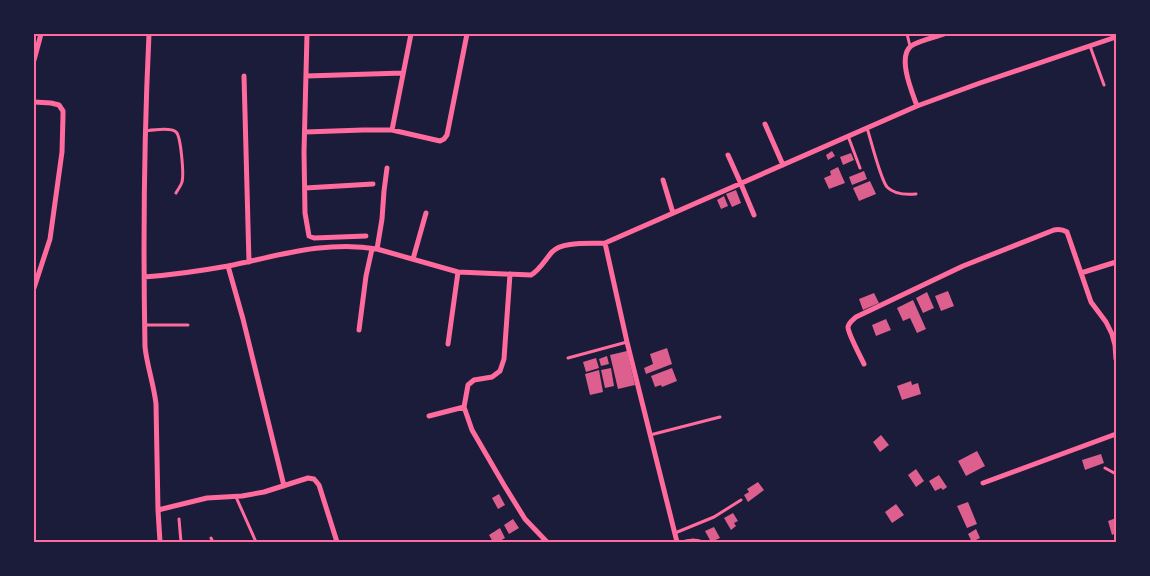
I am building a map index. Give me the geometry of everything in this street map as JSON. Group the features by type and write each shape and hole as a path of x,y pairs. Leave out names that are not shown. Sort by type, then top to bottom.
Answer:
{"street":[{"path":"34,60 41,34"},
{"path":"149,34 145,131 145,347 156,404 160,542"},
{"path":"306,34 305,213 308,236 314,238 366,236"},
{"path":"392,130 412,34"},
{"path":"305,132 392,130 440,141 444,139 447,135 467,34"},
{"path":"917,106 910,89 905,56 910,47 944,34"},
{"path":"144,277 192,273 328,246 374,249 458,272 531,275 537,272 553,250 559,247 567,244 605,243 917,106 1116,37"},
{"path":"306,76 403,73"},
{"path":"244,76 249,262"},
{"path":"34,102 59,105 63,111 62,152 50,239 34,288"},
{"path":"765,124 783,165"},
{"path":"728,155 754,215"},
{"path":"358,330 366,276 382,219 387,168"},
{"path":"663,180 673,213"},
{"path":"305,188 373,184"},
{"path":"413,260 426,213"},
{"path":"864,364 850,333 848,326 851,321 865,312 963,266 1059,229 1067,232 1091,302 1106,322 1112,334 1116,359"},
{"path":"605,243 627,342 675,533 679,542"},
{"path":"1081,273 1116,262"},
{"path":"228,266 284,486"},
{"path":"448,344 458,272"},
{"path":"510,274 504,359 500,371 492,377 474,380 468,385 464,408 472,430 504,485 525,518 547,542"},
{"path":"429,416 464,408"},
{"path":"983,483 1116,434"},
{"path":"158,510 207,498 236,497 264,492 308,478 314,480 319,485 338,542"}],"lane":[{"path":"907,34 910,47"},
{"path":"1090,46 1104,86"},
{"path":"867,128 882,178 887,186 905,195 916,194"},
{"path":"145,131 168,129 178,133 183,177 176,193"},
{"path":"848,136 860,168"},
{"path":"145,325 188,325"},
{"path":"568,358 627,342"},
{"path":"650,434 720,416"},
{"path":"1105,468 1116,474"},
{"path":"236,497 256,542"},
{"path":"675,533 714,517 741,500"},
{"path":"179,519 181,542"},
{"path":"212,538 213,542"},
{"path":"679,542 691,540 702,542"}],"building":[{"path":"832,151 835,156 828,160 826,155"},
{"path":"851,153 854,160 843,165 840,157"},
{"path":"838,167 845,183 829,189 824,178 831,175 830,171"},
{"path":"864,171 867,179 852,185 849,177"},
{"path":"870,181 876,194 859,201 853,188"},
{"path":"736,190 741,203 732,207 726,194"},
{"path":"724,196 728,206 721,209 717,200"},
{"path":"948,291 954,306 941,311 935,296"},
{"path":"927,292 934,308 923,313 916,298"},
{"path":"874,293 879,303 863,310 859,299"},
{"path":"913,300 926,329 917,333 910,318 903,321 897,308"},
{"path":"886,319 891,330 876,336 872,325"},
{"path":"667,348 672,364 646,374 644,368 653,364 650,354"},
{"path":"627,351 635,385 618,389 610,355"},
{"path":"607,356 609,364 601,366 599,359"},
{"path":"596,358 599,368 586,372 583,362"},
{"path":"611,368 614,386 605,388 601,370"},
{"path":"672,368 677,381 662,387 661,385 655,387 651,376"},
{"path":"599,370 603,392 590,395 585,374"},
{"path":"911,381 912,385 918,383 921,394 902,400 897,386"},
{"path":"881,435 889,445 880,452 873,442"},
{"path":"977,451 985,466 966,476 958,461"},
{"path":"1101,454 1104,463 1085,470 1082,460"},
{"path":"916,469 924,481 916,487 908,475"},
{"path":"939,475 947,487 943,490 941,488 935,491 929,481"},
{"path":"758,482 764,490 748,502 744,495 749,492 747,489"},
{"path":"499,494 505,505 498,509 492,498"},
{"path":"968,502 977,524 967,528 957,506"},
{"path":"896,504 904,515 892,523 885,512"},
{"path":"733,513 738,521 734,523 736,526 731,530 724,518"},
{"path":"1116,518 1116,533 1112,535 1108,521"},
{"path":"513,519 519,528 509,534 504,525"},
{"path":"714,527 720,538 711,542 705,531"},
{"path":"500,528 505,538 498,542 493,542 489,535"},
{"path":"976,529 980,538 972,542 968,534"}]}
